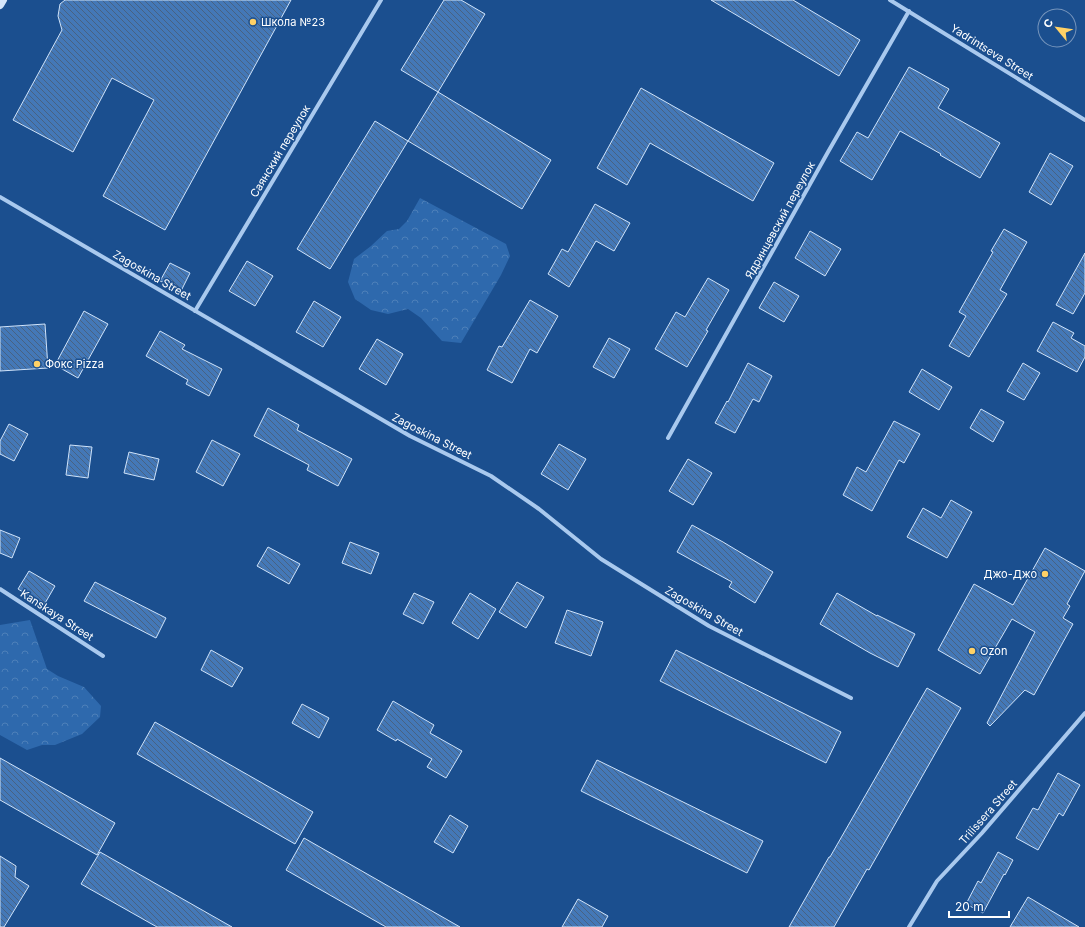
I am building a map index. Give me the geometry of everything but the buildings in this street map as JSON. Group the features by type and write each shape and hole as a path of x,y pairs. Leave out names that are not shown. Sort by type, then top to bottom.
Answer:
{"main road":[{"path":"0,5 3,0"}],"street":[{"name":"Саянский переулок","path":"195,311 381,0"},
{"name":"Yadrintseva Street","path":"890,0 1085,120"},
{"name":"Ядринцевский переулок","path":"668,438 820,166 909,11"},
{"name":"Zagoskina Street","path":"0,197 410,436 491,476 539,509 601,559 709,626 851,698"},
{"name":"Kanskaya Street","path":"0,589 103,656"},
{"name":"Trilissera Street","path":"910,927 937,882 982,833 1085,713"}],"green space":[{"path":"420,198 506,244 510,256 501,275 461,343 442,341 421,318 408,309 388,314 371,310 355,299 348,282 354,259 387,231 399,229 407,221"},
{"path":"30,620 47,669 58,676 84,687 101,706 100,717 82,734 55,745 42,745 27,750 0,735 0,625"}],"place":[{"name":"Школа №23","path":"253,22"},
{"name":"Фокс Pizza","path":"37,364"},
{"name":"Джо-Джо","path":"1045,574"},
{"name":"Ozon","path":"972,651"}]}
